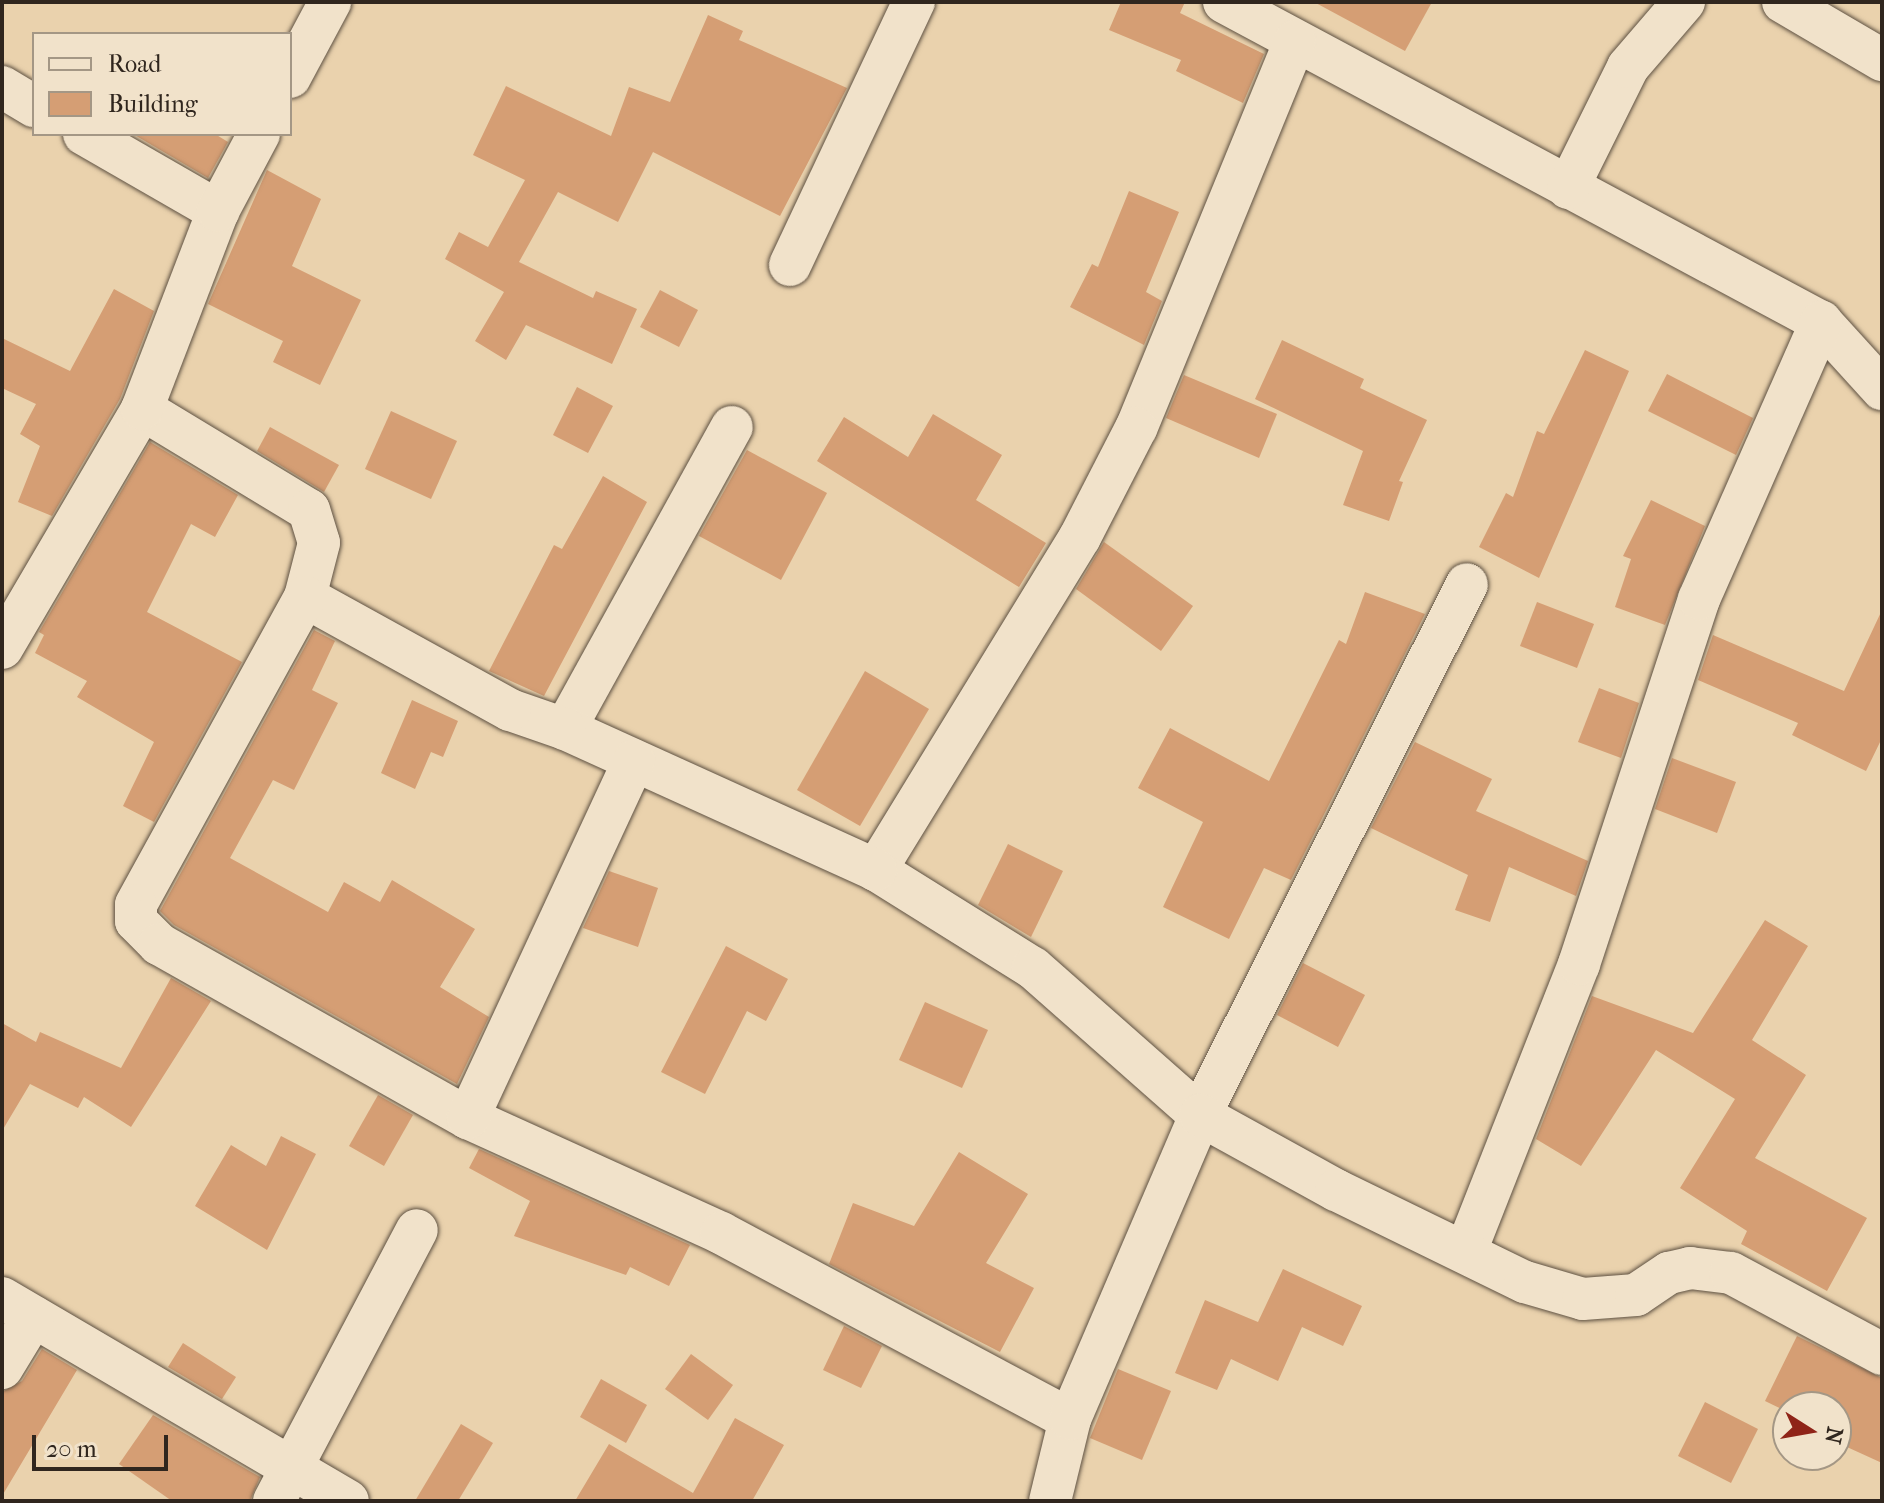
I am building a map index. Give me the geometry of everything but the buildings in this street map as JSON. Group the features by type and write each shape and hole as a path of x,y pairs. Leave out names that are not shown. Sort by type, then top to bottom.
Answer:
{"street":[{"path":"292,73 330,2"},
{"path":"790,265 914,2"},
{"path":"1224,2 1821,322 1882,389"},
{"path":"1568,188 1628,67 1684,2"},
{"path":"1783,2 1882,60"},
{"path":"876,870 1080,537 1136,428 1295,41"},
{"path":"2,87 32,105"},
{"path":"87,136 218,211"},
{"path":"2,648 142,409 218,211 258,136"},
{"path":"1466,1251 1579,964 1699,599 1821,322"},
{"path":"142,409 309,510 319,543 305,597 136,905 136,921 159,944 468,1118 721,1233 1070,1419"},
{"path":"565,729 732,427"},
{"path":"1050,1501 1070,1419 1200,1115 1467,584"},
{"path":"305,597 510,710 565,729 876,870 1033,968 1200,1115 1336,1190 1525,1282 1583,1299 1636,1295 1669,1273 1690,1268 1731,1273 1882,1354"},
{"path":"468,1118 634,761"},
{"path":"274,1501 417,1230"},
{"path":"2,1368 18,1307 294,1464 348,1501"}]}
